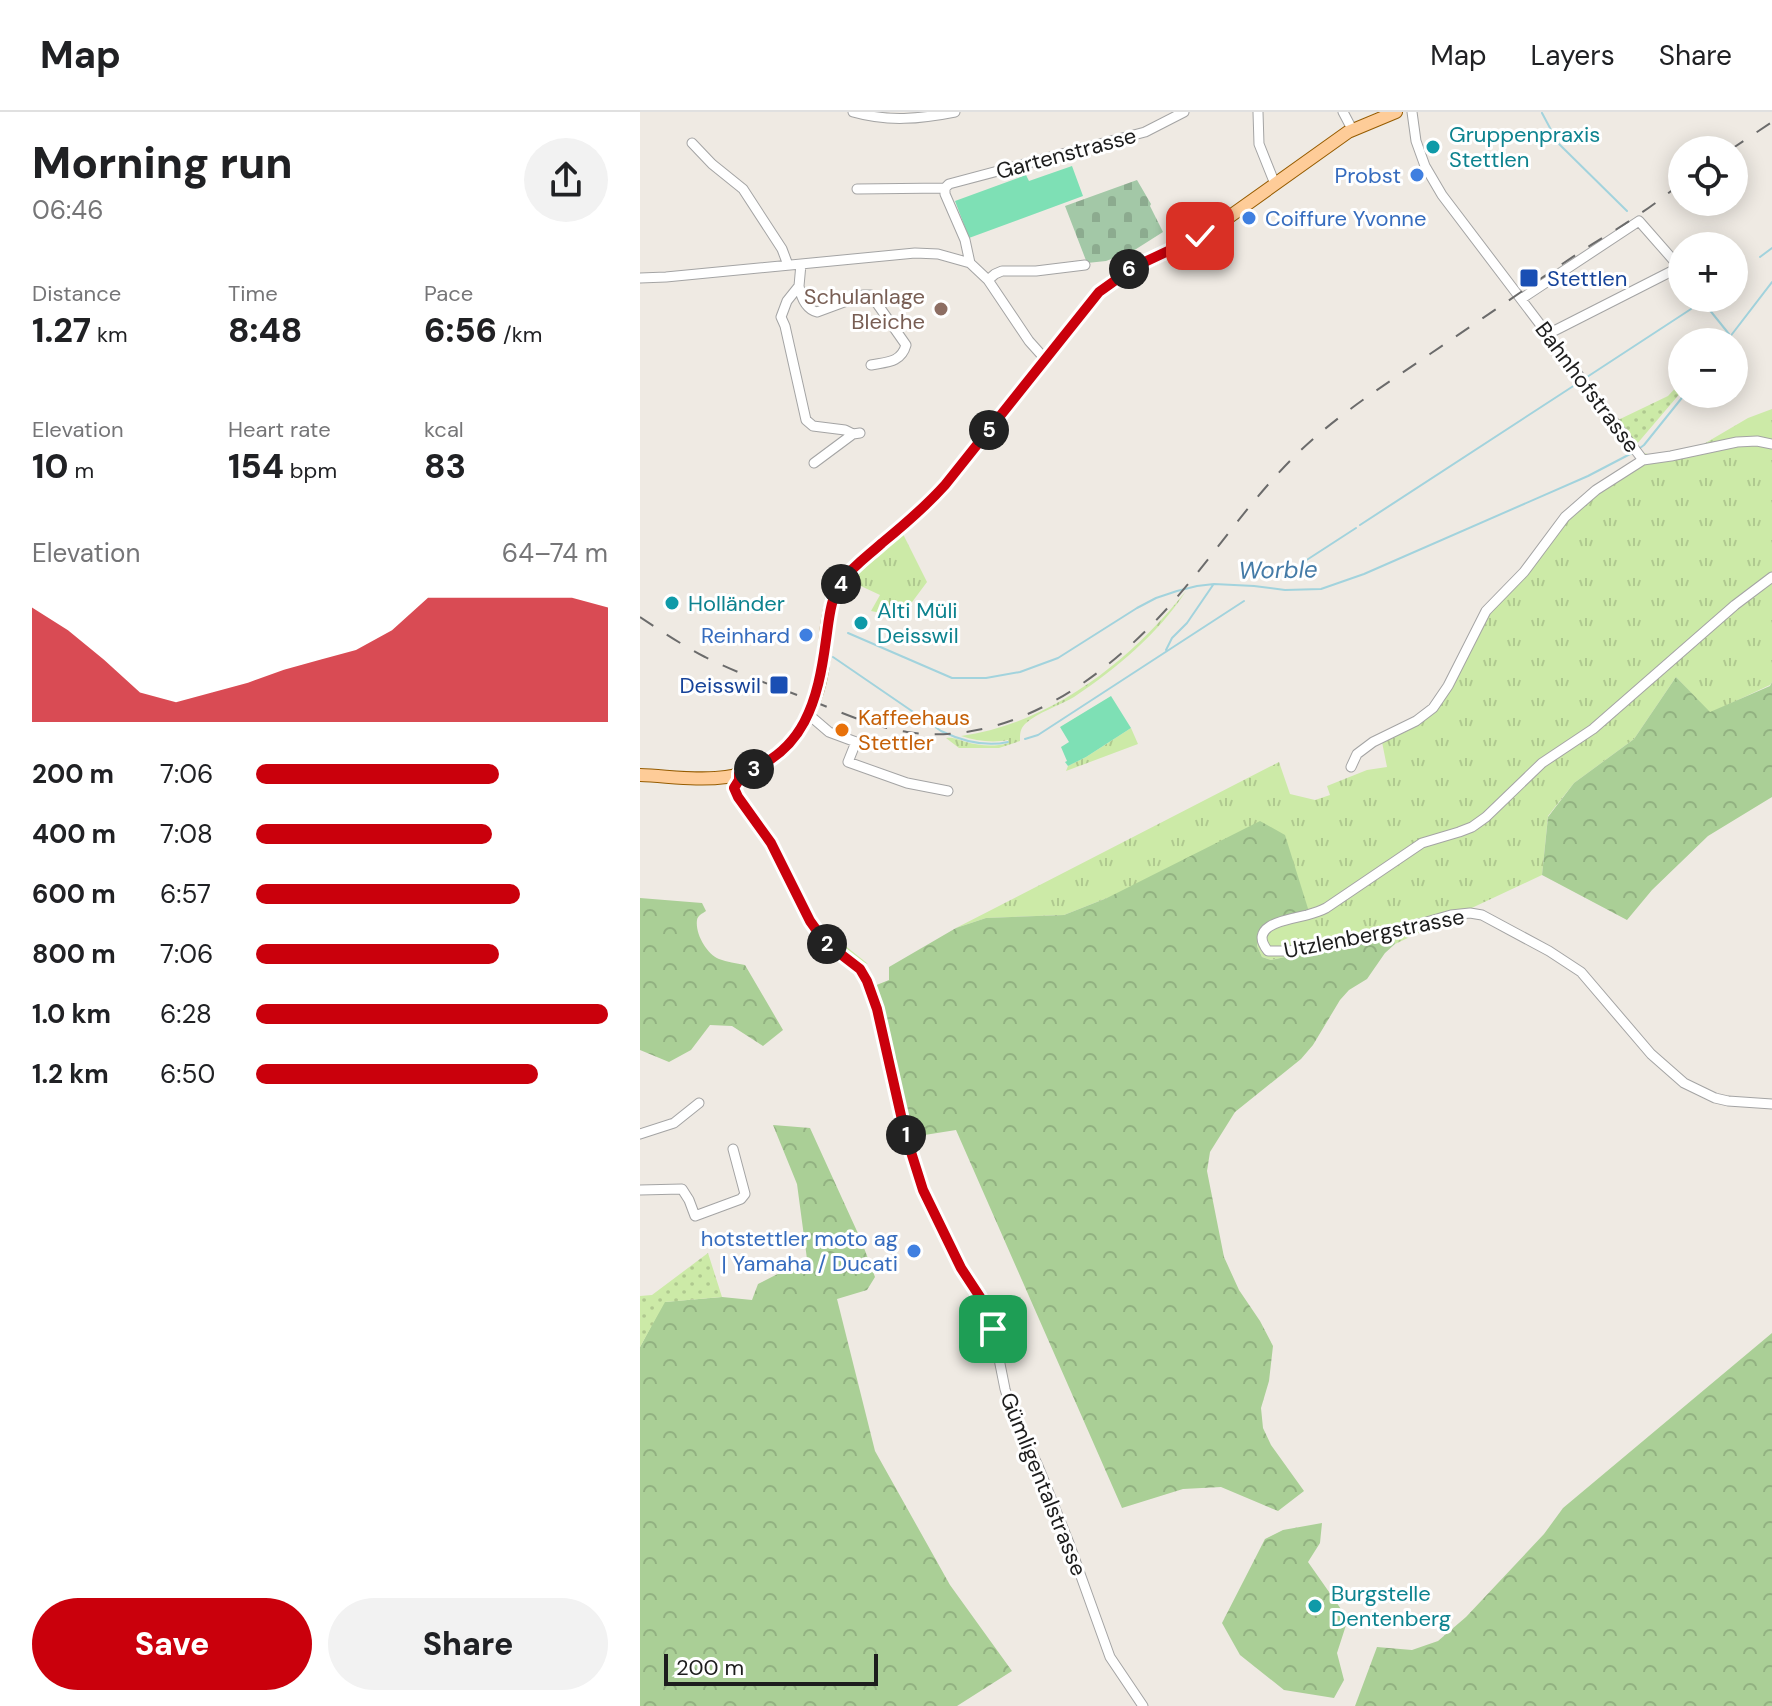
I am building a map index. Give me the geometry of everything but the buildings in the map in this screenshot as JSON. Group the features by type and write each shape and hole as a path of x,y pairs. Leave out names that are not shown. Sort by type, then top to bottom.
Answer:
{"main road":[{"path":"640,775 721,777 739,774 781,752 808,714 817,692 831,609 840,584 945,485 1095,296 1120,276 1222,222 1352,129 1394,112"}],"street":[{"path":"853,112 910,119 955,112"},
{"name":"Gartenstrasse","path":"857,189 945,188 949,184 1145,132 1184,112"},
{"path":"1258,112 1259,144 1275,184"},
{"path":"1343,112 1352,129"},
{"name":"Bahnhofstrasse","path":"1412,112 1419,151 1431,178 1457,217 1641,458"},
{"path":"692,143 743,189 782,249 788,265"},
{"path":"945,188 965,240 970,263"},
{"path":"1521,299 1639,221 1675,262 1675,269 1670,272 1548,334"},
{"path":"640,278 924,253 945,255 970,263 988,280 1029,341 1046,360"},
{"path":"801,264 799,286 811,310 817,312 863,295 871,295 906,345 899,358 871,365"},
{"path":"988,280 1002,271 1036,271 1085,265"},
{"path":"799,286 787,301 781,317 806,420 813,426 856,434 814,463"},
{"path":"1351,767 1357,754 1373,742 1416,721 1433,708 1448,686 1492,602 1524,572 1571,511 1609,480 1641,458 1671,456 1737,442 1772,444"},
{"name":"Utzlenbergstrasse","path":"1772,577 1735,605 1593,729 1542,763 1472,827 1422,843 1326,908 1272,924 1262,938 1268,951 1281,952 1370,938 1451,915 1482,915 1577,969 1651,1054 1684,1083 1715,1098 1772,1104"},
{"path":"808,714 829,732 856,742 848,762 907,783 948,791"},
{"path":"734,790 739,774"},
{"name":"Gümligentalstrasse","path":"721,777 734,790 771,843 815,929 831,947 860,969 867,981 877,1009 905,1133 923,1190 961,1268 987,1311 1012,1412 1069,1543 1105,1645 1118,1672 1143,1706"},
{"path":"640,1134 674,1123 699,1103"},
{"path":"640,1190 682,1189 695,1216 741,1199 745,1194 733,1149"}],"green space":[{"path":"1072,166 1083,196 969,238 955,201 1026,175 1029,181"},
{"path":"1137,180 1163,232 1133,251 1106,261 1087,263 1065,206"},
{"path":"1668,396 1668,407 1636,445 1618,420"},
{"path":"1772,409 1772,682 1710,713 1676,677 1634,739 1574,783 1548,816 1542,875 1395,944 1393,934 1271,960 1262,957 1257,946 1260,928 1281,919 1107,898 1064,915 986,918 956,928 1279,762 1290,794 1315,800 1330,795 1327,786 1367,770 1387,767 1381,737 1429,713 1475,630 1558,525 1637,464 1644,453 1656,456 1702,445 1748,418"},
{"path":"903,534 927,582 901,617 871,611 880,595 848,580"},
{"path":"1186,591 1163,622 1136,649 1074,697 1030,720 1022,728 1020,741 999,748 959,748 946,738 982,745 1008,743 1008,740 984,741 961,736 1027,718 1087,685 1140,641"},
{"path":"1676,677 1710,712 1770,686 1772,682 1772,797 1708,836 1652,890 1627,920 1542,875 1548,817 1574,783 1634,739"},
{"path":"1111,696 1131,728 1068,766 1061,747 1069,742 1060,727"},
{"path":"1131,728 1138,744 1066,771 1068,766"},
{"path":"1260,821 1285,835 1310,915 1281,919 1261,928 1257,946 1262,957 1271,960 1393,934 1395,944 1367,979 1340,1000 1301,1059 1235,1112 1210,1152 1207,1171 1224,1257 1239,1290 1273,1346 1269,1381 1261,1408 1263,1428 1271,1445 1304,1491 1278,1511 1221,1487 1183,1489 1122,1508 956,1130 912,1137 874,986 889,980 889,967 956,928 986,918 1064,915 1107,898"},
{"path":"640,898 702,903 706,911 698,917 697,925 703,943 719,959 745,965 783,1030 763,1046 732,1026 710,1025 691,1050 669,1062 640,1050"},
{"path":"811,909 833,936 868,964 849,956 833,943 814,920 809,911"},
{"path":"773,1125 810,1128 875,1277 867,1290 837,1299 875,1451 950,1585 1012,1671 957,1706 640,1706 640,1347 664,1302 722,1297 752,1300 758,1284 807,1259 797,1184"},
{"path":"708,1253 722,1297 665,1302 640,1347 640,1296 652,1295"},
{"path":"1772,1333 1772,1706 1355,1706 1377,1647 1412,1650 1438,1641 1466,1617 1544,1534 1563,1508"},
{"path":"1322,1523 1320,1543 1308,1562 1348,1619 1337,1653 1344,1680 1334,1698 1284,1690 1240,1655 1222,1623 1265,1539 1283,1530"}],"waterway":[{"path":"1542,113 1558,143 1627,211"},
{"path":"1760,257 1772,248"},
{"name":"Worble","path":"1737,328 1772,282"},
{"path":"1587,377 1686,312"},
{"path":"1711,312 1724,328"},
{"path":"1360,525 1578,383"},
{"name":"Worble","path":"1640,448 1674,408"},
{"name":"Worble","path":"848,633 952,678 986,678 1020,672 1058,658 1156,598 1214,584 1285,590 1321,589 1364,574 1588,476 1634,452"},
{"path":"1302,563 1356,528"},
{"path":"1166,650 1213,585"},
{"path":"1025,739 1038,735 1244,601"},
{"path":"833,657 941,731 974,742 1008,742"}],"railway":[{"path":"1748,138 1772,122"},
{"path":"640,617 717,663 881,726 907,732 944,734 980,730 1014,719 1079,686 1137,639 1181,593 1271,481 1326,428 1384,385 1668,193"}],"place":[{"name":"Gruppenpraxis Stettlen","path":"1433,147"},
{"name":"Probst","path":"1417,175"},
{"name":"Coiffure Yvonne","path":"1249,218"},
{"name":"Stettlen","path":"1529,278"},
{"name":"Schulanlage Bleiche","path":"941,309"},
{"name":"Holländer","path":"672,603"},
{"name":"Alti Müli Deisswil","path":"861,623"},
{"name":"Reinhard","path":"806,635"},
{"name":"Deisswil","path":"779,685"},
{"name":"Kaffeehaus Stettler","path":"842,730"},
{"name":"hotstettler moto ag | Yamaha / Ducati","path":"914,1251"},
{"name":"Burgstelle Dentenberg","path":"1315,1606"}],"route":[{"path":"993,1329 980,1297 961,1268 923,1190 905,1133 874,996 867,981 860,969 819,935 771,843 734,788 739,774 781,752 806,720 823,668 832,602 844,579 945,485 1099,292 1134,267 1200,236"}]}
